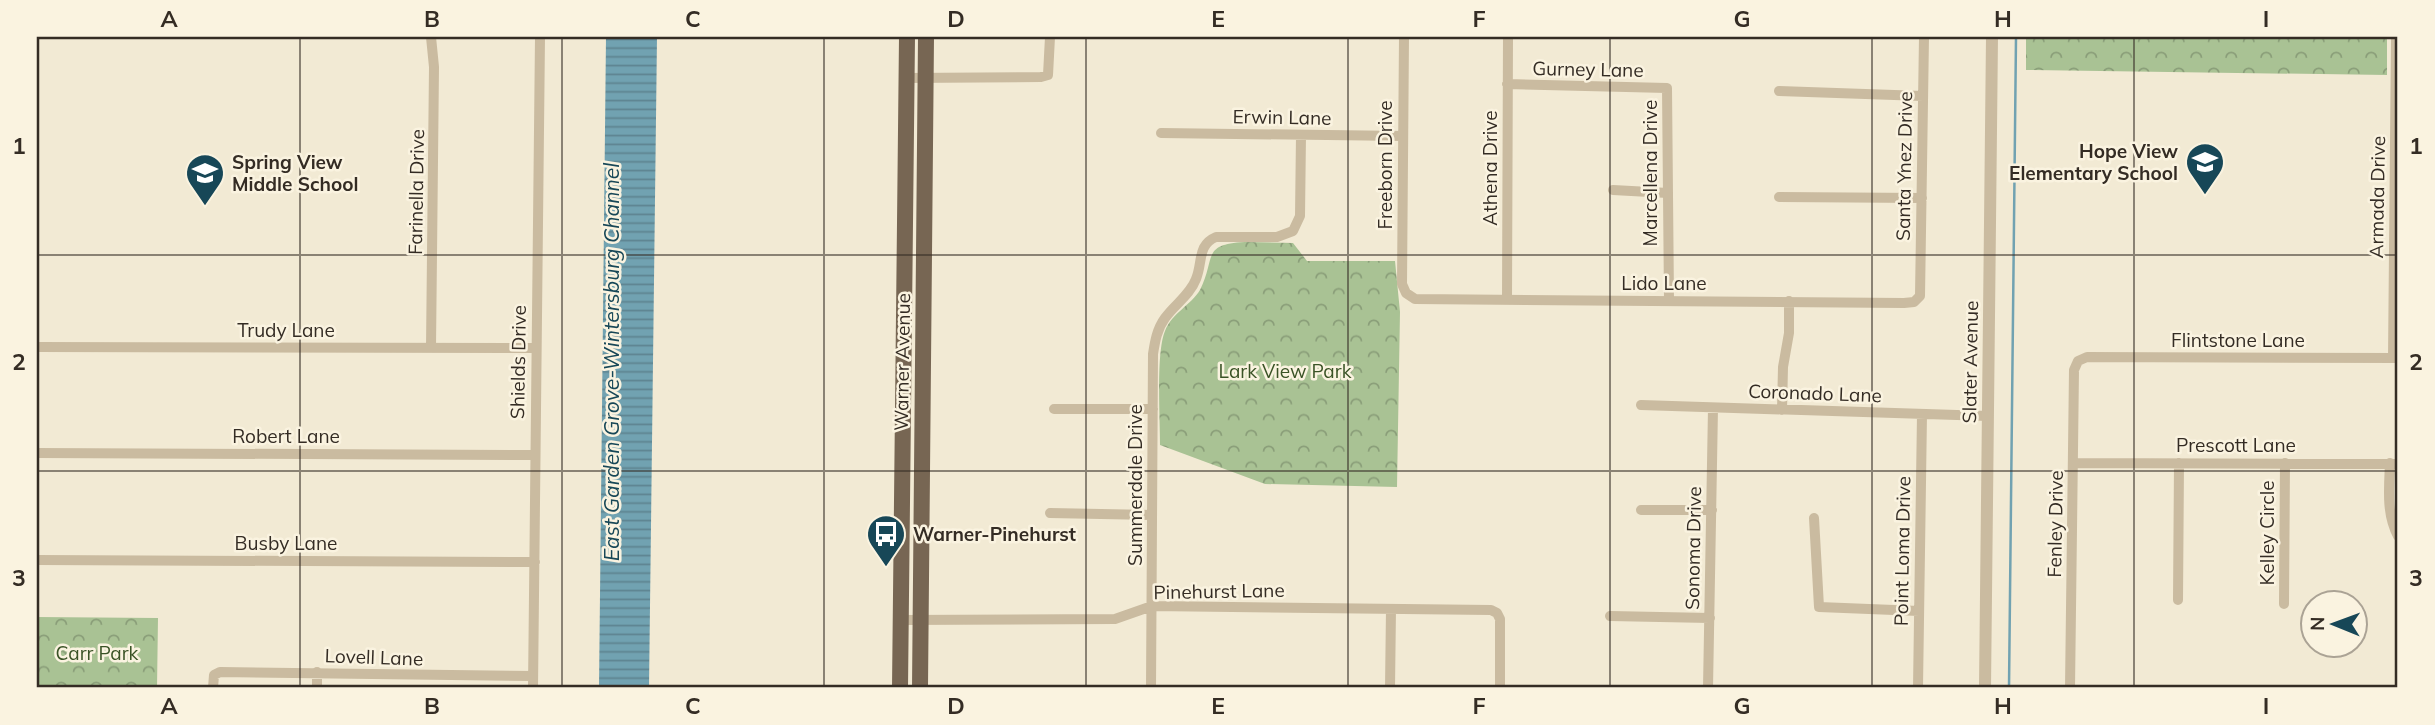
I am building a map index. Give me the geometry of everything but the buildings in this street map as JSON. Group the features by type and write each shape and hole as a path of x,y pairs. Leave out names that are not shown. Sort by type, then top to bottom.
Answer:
{"main road":[{"name":"Warner Avenue","path":"900,688 907,37"},
{"name":"Warner Avenue","path":"920,688 926,37"}],"street":[{"name":"Farinella Drive","path":"431,37 434,67 431,348"},
{"name":"Shields Drive","path":"533,688 540,37"},
{"path":"906,78 1048,75 1050,37"},
{"name":"Freeborn Drive","path":"1404,37 1402,284 1406,293"},
{"name":"Athena Drive","path":"1507,300 1508,37"},
{"name":"Santa Ynez Drive","path":"1920,296 1924,37"},
{"name":"Slater Avenue","path":"1985,688 1992,37"},
{"name":"Armada Drive","path":"2395,358 2396,37"},
{"name":"Gurney Lane","path":"1507,84 1667,88"},
{"name":"Marcellena Drive","path":"1667,88 1669,300"},
{"path":"1779,91 1923,96"},
{"name":"Erwin Lane","path":"1161,133 1403,136"},
{"name":"Summerdale Drive","path":"1151,688 1153,354 1160,326 1195,282 1202,252 1210,240 1216,237 1277,237 1293,231 1300,216 1301,135"},
{"path":"1613,190 1668,193"},
{"path":"1779,197 1922,198"},
{"name":"Lido Lane","path":"1406,293 1421,300 1904,303 1914,302 1920,296"},
{"path":"1782,410 1789,301"},
{"name":"Trudy Lane","path":"37,347 536,348"},
{"name":"Flintstone Lane","path":"2078,361 2087,357 2395,358"},
{"name":"Fenley Drive","path":"2070,688 2074,370 2078,361"},
{"name":"Coronado Lane","path":"1641,405 1989,416"},
{"name":"Sonoma Drive","path":"1708,688 1713,408"},
{"path":"1054,409 1153,409"},
{"name":"Point Loma Drive","path":"1918,688 1922,414"},
{"name":"Robert Lane","path":"37,453 535,455"},
{"name":"Prescott Lane","path":"2073,463 2394,463"},
{"path":"2178,600 2179,463"},
{"name":"Kelley Circle","path":"2284,604 2285,463"},
{"path":"2394,463 2389,496 2393,526 2398,536"},
{"path":"1641,510 1712,510"},
{"path":"1050,513 1152,515"},
{"path":"1814,518 1819,607 1919,611"},
{"name":"Busby Lane","path":"37,560 535,562"},
{"name":"Pinehurst Lane","path":"901,620 1115,619 1152,606 1491,610 1497,613 1500,619 1500,688"},
{"path":"1390,688 1391,609"},
{"path":"1611,616 1710,618"},
{"name":"Lovell Lane","path":"213,688 215,675 220,672 533,676"},
{"path":"317,672 317,688"},
{"path":"424,676 424,688"}],"green space":[{"path":"2026,37 2387,37 2387,75 2026,70"},
{"name":"Lark View Park","path":"1231,243 1293,243 1307,261 1395,261 1400,312 1397,487 1265,484 1160,445 1159,369 1165,331 1172,319 1200,290 1216,250"},
{"name":"Carr Park","path":"37,617 158,618 157,688 37,688"}],"water":[{"name":"East Garden Grove-Wintersburg Channel","path":"606,37 657,37 649,688 599,688"}],"waterway":[{"path":"2009,688 2016,37"}],"place":[{"name":"Hope View Elementary School","path":"2205,196"},
{"name":"Spring View Middle School","path":"205,207"},
{"name":"Warner-Pinehurst","path":"886,568"}]}
